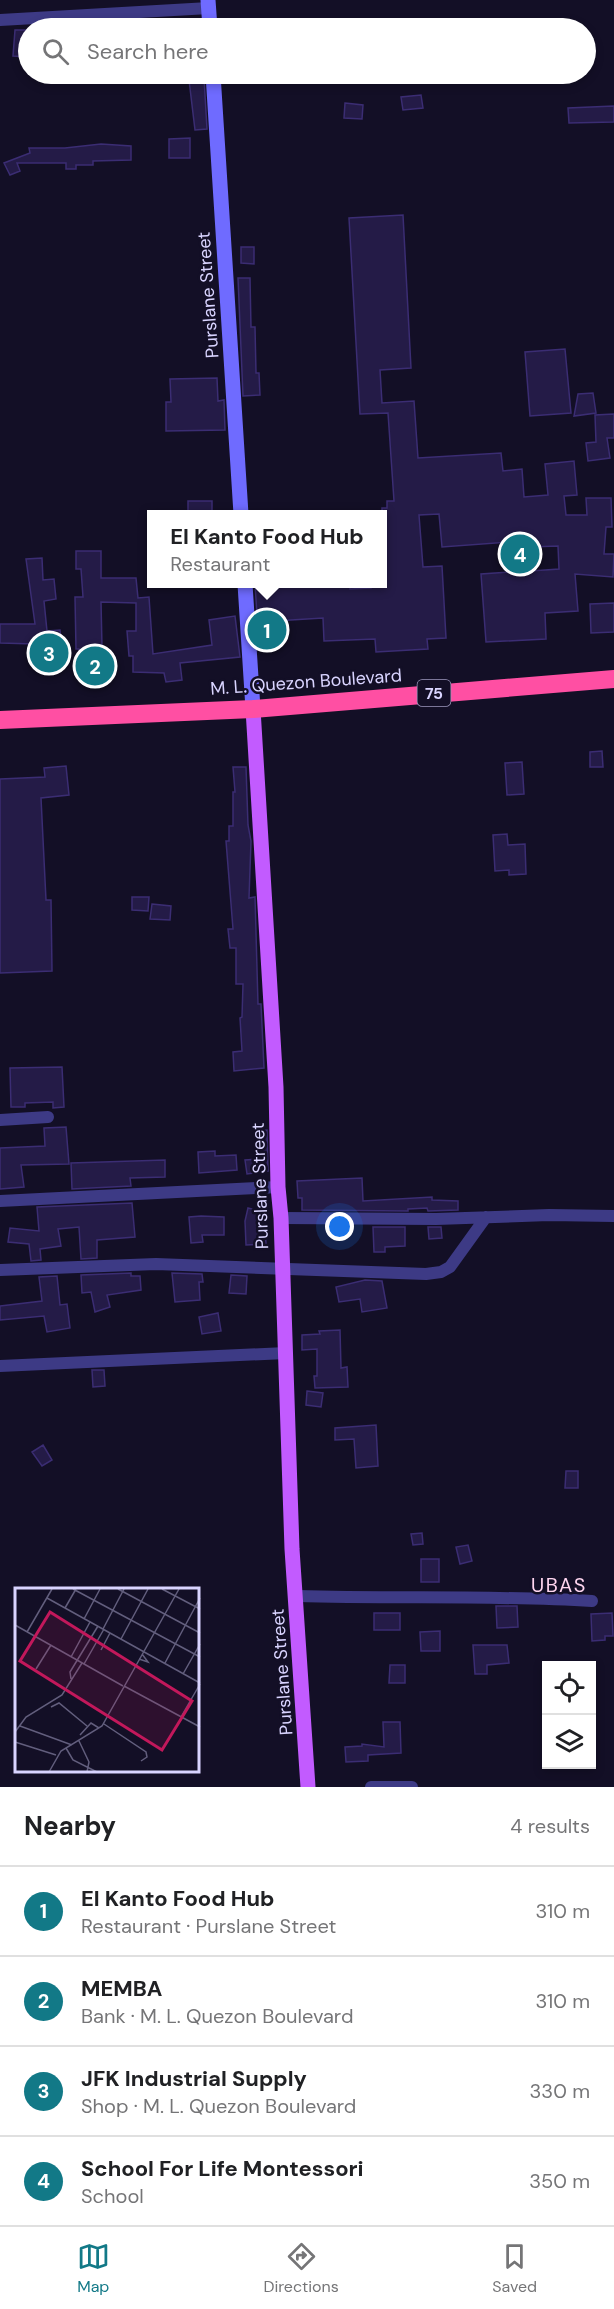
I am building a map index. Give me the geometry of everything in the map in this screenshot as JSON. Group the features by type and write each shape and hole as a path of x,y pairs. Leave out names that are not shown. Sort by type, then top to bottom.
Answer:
{"highway":[{"name":"M. L. Quezon Boulevard","path":"0,720 253,709 614,679"}],"main road":[{"name":"Purslane Street","path":"253,709 276,1087 291,1514 308,1787"}],"street":[{"path":"20,18 137,6 209,4"},
{"path":"0,20 18,18"},
{"name":"Purslane Street","path":"214,84 241,510"},
{"name":"Purslane Street","path":"246,588 253,709"},
{"path":"0,1120 48,1117"},
{"path":"0,1201 278,1187"},
{"path":"281,1218 614,1216"},
{"path":"0,1270 156,1264 426,1274 441,1272 450,1267 458,1259 486,1217"},
{"path":"0,1366 286,1353"},
{"path":"297,1596 398,1599 537,1598 592,1601"},
{"path":"371,1787 412,1787"}],"building":[{"path":"15,30 18,30 18,56 13,56"},
{"path":"189,84 204,84 207,129 195,130"},
{"path":"421,95 423,108 403,110 401,97"},
{"path":"345,103 363,105 362,119 344,118"},
{"path":"614,106 614,122 569,123 568,108"},
{"path":"190,138 190,158 169,158 169,139"},
{"path":"101,144 131,146 131,160 93,161 93,165 76,165 76,169 66,169 66,163 17,163 20,171 10,175 4,163 30,153 29,148 65,148"},
{"path":"403,215 411,368 380,370 382,403 414,401 418,458 501,453 503,471 522,469 524,497 548,495 545,464 574,461 577,495 564,496 566,515 587,515 586,498 611,498 612,527 606,527 604,554 614,554 613,577 575,574 578,611 545,613 546,639 486,642 481,574 511,572 509,542 442,547 439,514 419,515 423,567 442,566 446,638 427,639 428,649 376,652 375,639 324,641 323,618 275,621 277,644 259,646 255,588 387,588 387,510 382,510 382,508 387,508 387,501 394,501 388,413 360,414 349,218","holes":["558,546 559,569 531,571 529,547"]},
{"path":"241,247 254,247 254,264 241,263"},
{"path":"238,278 250,278 251,327 255,327 256,373 259,373 260,395 243,396"},
{"path":"565,349 571,413 530,416 525,352"},
{"path":"217,378 218,401 224,400 225,430 166,431 166,402 171,402 170,379"},
{"path":"593,393 596,413 574,416 578,394"},
{"path":"614,414 614,438 607,438 610,458 588,461 586,443 596,442 595,415"},
{"path":"188,501 212,501 212,510 188,510"},
{"path":"76,551 101,551 101,578 136,578 138,598 149,597 153,654 212,645 209,620 235,616 240,657 180,663 182,680 166,682 164,673 133,672 133,656 129,656 127,631 136,631 136,603 101,602 102,647 106,675 82,677 79,649 76,649 75,597 83,597 81,569 76,569"},
{"path":"42,558 43,580 54,579 56,599 44,601 47,631 60,630 62,649 59,649 60,657 36,658 35,644 0,643 0,624 35,624 26,559"},
{"path":"614,603 614,632 591,633 590,604"},
{"path":"602,751 603,767 590,767 590,752"},
{"path":"522,762 524,794 507,795 505,763"},
{"path":"66,766 69,795 41,798 46,900 51,900 52,971 0,973 0,779 45,777 44,768"},
{"path":"233,767 246,767 248,825 251,841 249,898 255,897 258,1004 261,1004 264,1068 234,1071 233,1052 242,1051 240,1018 242,1017 243,984 236,984 236,948 230,948 228,929 233,929 226,841 229,841 229,826 233,826 233,792 235,792"},
{"path":"507,834 508,845 525,844 526,874 509,875 509,870 495,871 493,835"},
{"path":"132,897 149,897 148,911 132,910"},
{"path":"152,904 171,906 170,920 150,919"},
{"path":"62,1067 64,1107 53,1108 53,1102 25,1103 25,1107 11,1107 10,1068"},
{"path":"66,1127 69,1164 21,1165 24,1187 0,1189 0,1148 45,1146 44,1128"},
{"path":"267,1130 268,1171 247,1174 245,1160 259,1159 257,1131"},
{"path":"215,1151 215,1156 236,1155 237,1170 199,1173 198,1152"},
{"path":"165,1160 165,1177 130,1178 131,1186 72,1189 71,1163"},
{"path":"362,1178 363,1201 432,1197 432,1200 458,1201 458,1210 428,1211 427,1208 408,1209 408,1211 302,1210 302,1198 298,1198 297,1181"},
{"path":"132,1203 135,1237 97,1240 97,1258 81,1259 79,1227 58,1229 61,1246 40,1249 41,1260 31,1261 29,1244 8,1242 10,1228 39,1231 37,1207"},
{"path":"248,1208 268,1213 265,1227 266,1244 246,1245 245,1221"},
{"path":"189,1217 224,1217 224,1235 202,1235 203,1242 191,1243"},
{"path":"373,1227 405,1227 405,1246 385,1247 385,1252 374,1252"},
{"path":"428,1227 441,1227 442,1238 429,1239"},
{"path":"131,1273 131,1276 140,1276 141,1290 107,1295 110,1307 95,1312 91,1292 82,1293 81,1275"},
{"path":"172,1273 202,1274 203,1282 199,1282 200,1300 175,1302"},
{"path":"231,1275 247,1276 246,1294 229,1293"},
{"path":"57,1276 60,1305 67,1304 70,1328 47,1332 44,1316 0,1320 0,1306 42,1301 39,1277"},
{"path":"365,1280 382,1281 387,1308 362,1312 360,1299 339,1302 336,1287"},
{"path":"218,1313 221,1331 202,1334 199,1317"},
{"path":"340,1330 341,1368 347,1367 348,1387 315,1388 317,1349 302,1350 302,1335"},
{"path":"92,1370 104,1370 105,1386 93,1387"},
{"path":"307,1391 323,1393 321,1407 306,1405"},
{"path":"376,1425 378,1466 356,1468 354,1439 335,1440 335,1428"},
{"path":"43,1445 52,1460 42,1466 32,1452"},
{"path":"566,1471 578,1471 578,1488 565,1488"},
{"path":"422,1533 423,1544 413,1545 411,1534"},
{"path":"468,1545 472,1561 460,1564 456,1547"},
{"path":"421,1559 439,1559 439,1582 421,1582"},
{"path":"496,1606 517,1606 518,1627 497,1628"},
{"path":"374,1613 400,1613 400,1630 374,1630"},
{"path":"612,1613 613,1636 605,1636 605,1640 592,1641 591,1614"},
{"path":"440,1631 440,1651 421,1651 420,1632"},
{"path":"473,1645 507,1645 509,1663 487,1665 487,1674 475,1674"},
{"path":"390,1665 405,1665 405,1683 389,1683"},
{"path":"383,1722 400,1722 401,1753 368,1755 368,1761 346,1762 345,1747 362,1746 362,1744 384,1747"}],"place":[{"name":"School For Life Montessori","path":"520,554"},
{"name":"El Kanto Food Hub","path":"267,630"},
{"name":"JFK Industrial Supply","path":"49,653"},
{"name":"MEMBA","path":"95,666"}],"district":[{"name":"UBAS","path":"559,1585"}]}
